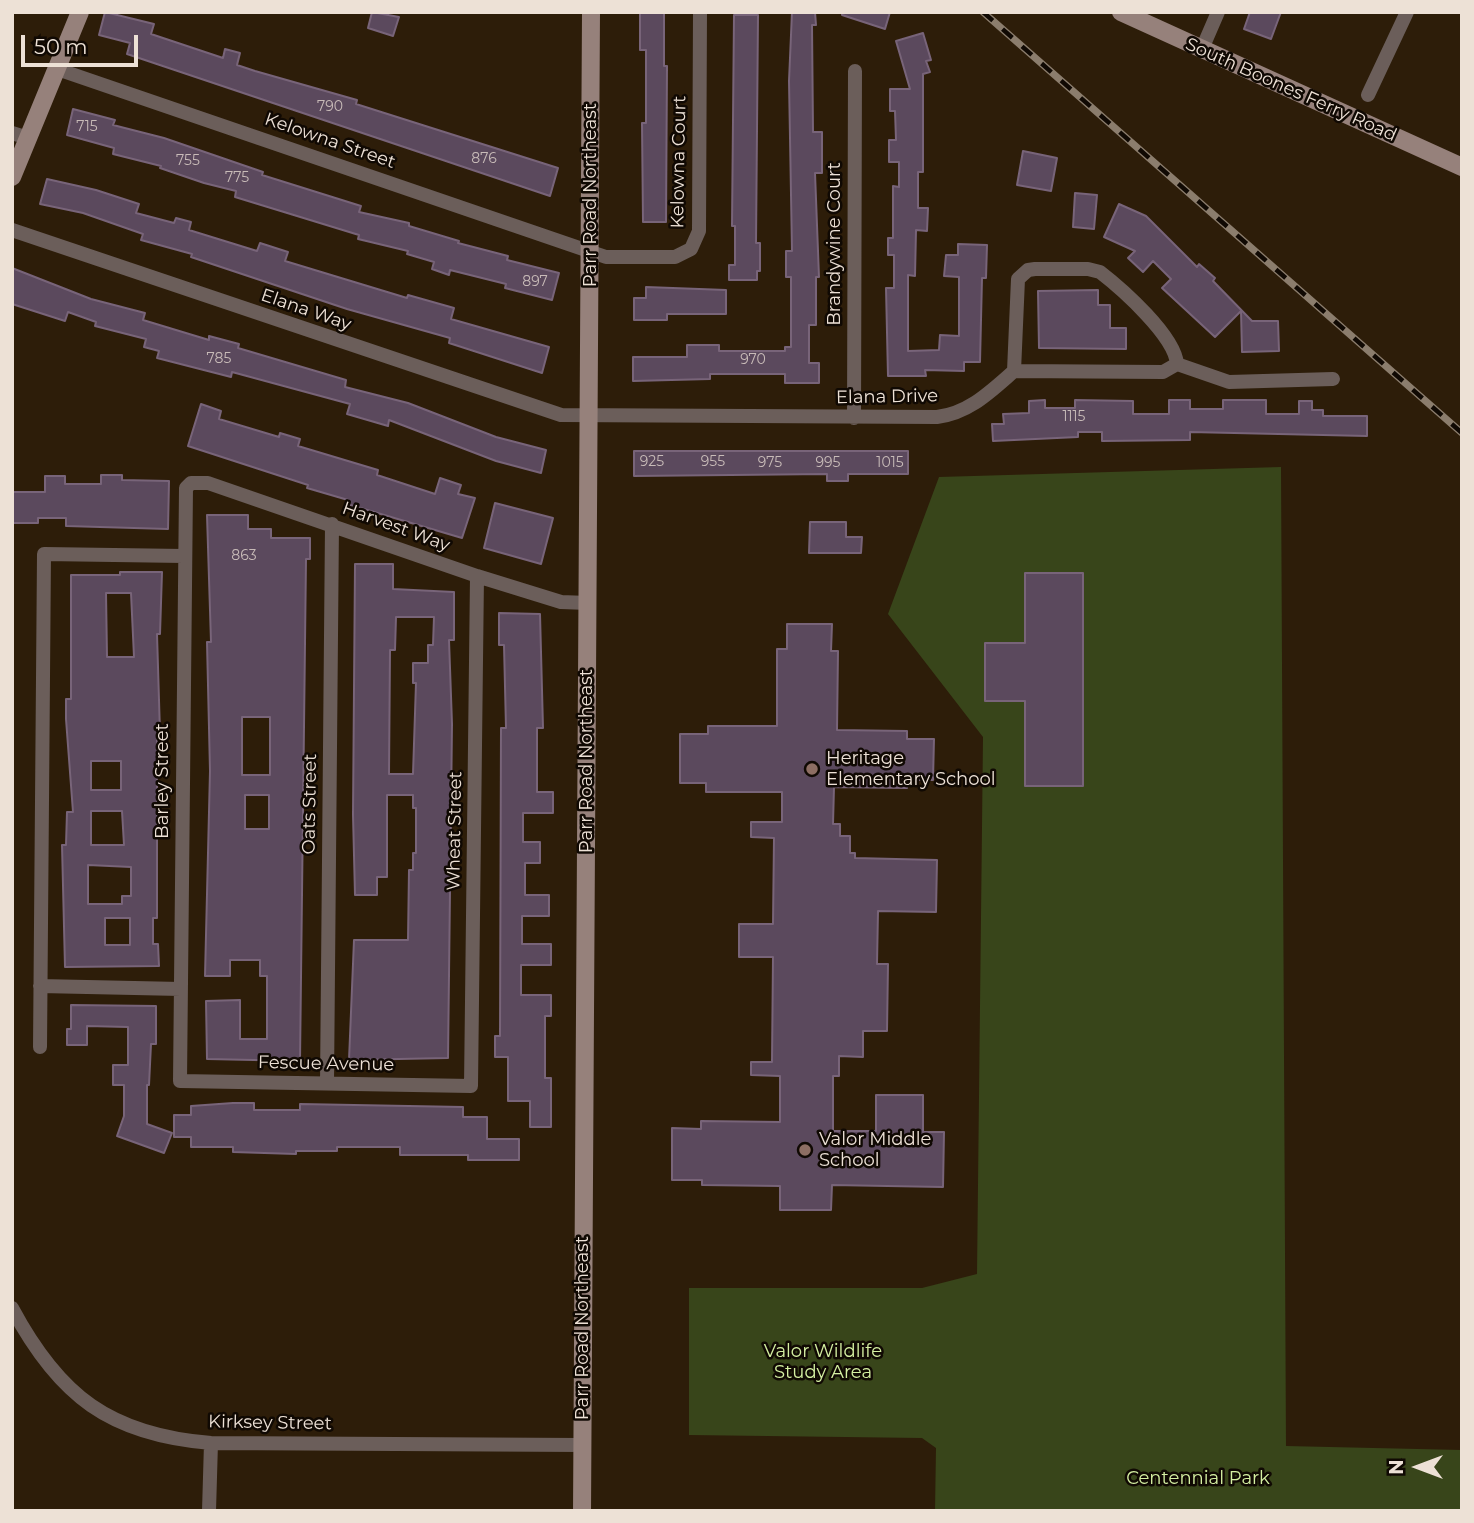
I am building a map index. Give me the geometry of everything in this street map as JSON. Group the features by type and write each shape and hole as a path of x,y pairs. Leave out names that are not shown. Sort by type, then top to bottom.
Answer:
{"main road":[{"path":"12,177 20,136 57,69 80,12"},
{"name":"Parr Road Northeast","path":"582,1511 591,12"},
{"name":"South Boones Ferry Road","path":"1121,12 1462,167"}],"street":[{"name":"Kelowna Court","path":"590,251 610,257 675,257 684,255 695,241 699,231 700,12"},
{"path":"1202,49 1218,12"},
{"path":"1368,95 1407,12"},
{"name":"Kelowna Street","path":"57,69 590,251"},
{"name":"Brandywine Court","path":"854,418 855,71"},
{"name":"Elana Way","path":"12,230 541,410 561,415 590,416"},
{"path":"1177,364 1174,349 1160,330 1100,272 1088,269 1035,269 1028,270 1018,279 1014,371 1163,372 1177,364 1229,382 1333,379"},
{"name":"Elana Drive","path":"590,416 854,418 950,415 977,403 1014,371"},
{"name":"Harvest Way","path":"191,483 208,484 561,602 588,603"},
{"name":"Barley Street","path":"180,1081 185,496 191,483"},
{"name":"Oats Street","path":"327,1083 332,524"},
{"path":"40,1047 44,554 184,556"},
{"name":"Wheat Street","path":"471,1086 477,576"},
{"path":"40,986 181,989"},
{"name":"Fescue Avenue","path":"180,1081 471,1086"},
{"name":"Kirksey Street","path":"12,1308 46,1364 85,1403 132,1427 185,1441 582,1445"},
{"path":"209,1511 211,1443"}],"green space":[{"path":"1281,467 1286,1446 1462,1450 1462,1511 935,1511 936,1448 922,1438 689,1435 689,1288 922,1288 977,1274 983,737 888,614 939,477"}],"building":[{"path":"105,12 154,24 151,34 223,58 225,49 240,53 237,65 357,100 356,104 558,168 550,196 127,54 130,43 99,35"},
{"path":"372,12 399,17 393,36 368,28"},
{"path":"640,12 664,12 664,66 667,66 666,222 643,222 642,123 646,123 646,50 640,50"},
{"path":"792,12 815,12 816,25 812,25 813,132 822,132 822,173 815,173 819,277 816,277 816,325 809,325 809,363 819,363 819,383 785,383 785,374 710,374 710,379 633,381 633,357 687,357 687,345 719,345 719,351 785,351 785,347 791,347 791,277 786,277 786,251 792,251 789,81"},
{"path":"842,12 890,12 885,29 842,15"},
{"path":"1250,12 1281,12 1271,39 1244,29"},
{"path":"734,15 758,15 756,243 760,243 760,271 757,271 757,280 729,280 729,265 735,265 735,226 732,226"},
{"path":"923,33 931,60 926,61 930,72 923,74 923,172 918,172 918,208 928,208 927,231 916,230 915,276 908,275 908,351 939,350 940,335 959,336 959,277 944,276 946,255 958,255 958,244 987,245 986,278 982,278 980,362 964,362 964,371 925,370 926,376 888,376 886,288 894,288 894,255 888,255 888,238 893,238 893,186 899,187 899,162 889,162 889,140 896,140 895,111 890,111 890,89 910,89 896,41"},
{"path":"73,109 115,120 113,125 164,138 263,172 262,175 361,206 359,212 409,223 409,226 459,241 458,243 508,256 507,260 559,273 552,300 505,288 506,284 450,270 449,275 432,269 434,262 407,254 408,251 358,239 359,235 235,197 236,191 204,183 160,168 161,166 113,154 114,148 67,135"},
{"path":"1023,151 1057,158 1051,191 1017,185"},
{"path":"47,179 96,190 139,204 136,213 174,223 176,218 191,222 189,230 257,251 260,243 288,252 285,261 407,298 408,295 454,308 451,319 549,347 542,373 449,343 450,338 347,309 191,257 192,254 141,240 143,234 83,213 40,204"},
{"path":"1075,193 1097,195 1094,229 1073,227"},
{"path":"1119,204 1146,216 1197,267 1199,264 1215,278 1213,281 1252,321 1278,321 1279,351 1242,352 1241,311 1215,337 1162,288 1171,279 1153,261 1143,272 1128,258 1135,251 1104,237"},
{"path":"12,268 91,299 145,313 143,320 209,340 209,336 239,344 238,348 346,380 345,387 408,403 496,437 546,450 541,473 496,461 389,420 388,426 347,414 350,404 232,372 231,377 157,358 159,351 144,347 146,339 95,326 96,322 68,312 65,321 12,304"},
{"path":"646,287 726,290 726,314 667,314 667,320 634,320 634,298 646,298"},
{"path":"1098,290 1098,305 1110,305 1110,328 1126,328 1126,349 1039,348 1038,291"},
{"path":"1045,400 1045,408 1075,408 1075,400 1133,401 1133,414 1169,414 1169,400 1190,400 1190,409 1223,409 1223,400 1266,400 1266,414 1299,414 1299,401 1312,401 1312,410 1323,410 1323,416 1367,416 1367,436 1190,432 1190,440 1102,441 1102,432 1078,432 1078,437 993,441 992,424 1004,424 1003,414 1029,413 1029,401"},
{"path":"201,404 221,411 219,419 279,437 280,433 300,439 298,446 378,470 377,475 435,494 440,478 461,485 458,494 475,498 462,538 347,504 348,500 307,488 308,485 188,446"},
{"path":"634,451 908,451 908,474 848,474 848,481 827,481 827,474 634,476"},
{"path":"101,475 122,475 122,480 169,481 168,529 66,526 66,518 38,518 38,523 12,523 12,492 45,492 45,476 65,476 65,484 101,484"},
{"path":"495,503 553,518 541,564 484,548"},
{"path":"207,515 248,515 248,529 271,529 271,538 310,538 310,559 306,559 300,1061 207,1059 206,1001 240,1000 240,1039 267,1039 267,976 260,976 260,960 230,960 230,976 205,976 210,771 207,642 211,642","holes":["242,717 270,717 270,775 242,775","245,795 269,795 269,829 245,829"]},
{"path":"810,522 846,522 846,537 862,537 861,553 809,553"},
{"path":"355,564 393,564 393,589 454,592 454,640 449,640 452,724 448,1058 349,1060 354,940 408,940 409,870 413,870 413,853 416,853 416,808 413,808 413,795 387,795 387,877 377,877 377,895 355,895","holes":["396,617 434,617 433,645 428,645 428,663 413,663 413,683 416,683 413,774 389,774 390,650 395,650"]},
{"path":"120,572 162,572 160,634 157,634 160,733 157,733 157,918 153,918 153,944 158,944 159,966 65,967 62,845 66,845 67,812 73,812 66,719 66,699 71,699 71,575 120,575","holes":["106,593 131,593 134,657 107,657","91,761 121,761 121,790 91,790","91,811 122,811 124,845 91,845","88,865 131,867 131,896 122,896 122,904 88,904","105,918 130,918 130,945 105,945"]},
{"path":"1025,573 1083,573 1083,786 1025,786 1025,701 985,701 985,643 1025,643"},
{"path":"499,613 540,614 543,728 537,728 537,792 553,792 553,813 523,813 523,842 540,842 540,863 525,863 525,895 549,895 549,916 522,916 522,944 551,944 551,965 521,965 521,995 551,995 551,1016 545,1016 545,1078 551,1078 551,1127 530,1127 530,1101 508,1101 508,1057 495,1057 495,1036 500,1036 501,728 506,728 504,645 499,645"},
{"path":"787,624 832,624 831,651 838,651 837,730 907,731 907,739 934,739 933,780 907,780 907,788 834,787 833,824 840,824 840,836 850,836 850,853 855,853 855,858 937,860 936,912 878,911 877,964 888,964 887,1031 863,1031 863,1057 839,1056 839,1076 833,1076 833,1131 876,1131 876,1095 923,1095 923,1132 944,1132 943,1187 832,1185 831,1210 780,1210 780,1186 702,1185 702,1180 672,1180 672,1128 701,1129 701,1121 780,1122 780,1076 751,1075 751,1062 772,1062 773,957 739,957 739,924 773,924 774,838 751,837 751,822 782,822 782,792 706,792 706,783 680,783 680,734 708,734 708,726 777,726 777,649 787,649"},
{"path":"71,1005 156,1006 156,1044 151,1044 147,1085 147,1124 172,1133 164,1153 117,1136 124,1116 124,1085 113,1085 113,1065 128,1065 128,1027 87,1026 87,1045 67,1045 67,1029 71,1029"},
{"path":"254,1103 254,1110 300,1110 300,1104 463,1107 463,1117 487,1117 487,1139 519,1139 519,1160 468,1160 468,1155 400,1155 400,1147 337,1147 337,1151 296,1151 296,1154 233,1152 233,1147 191,1147 191,1137 174,1137 174,1115 191,1115 191,1106"}],"railway":[{"path":"983,12 1462,433"}],"place":[{"name":"Heritage Elementary School","path":"812,769"},
{"name":"Valor Middle School","path":"805,1150"}],"park label":[{"name":"Valor Wildlife Study Area","path":"823,1362"},
{"name":"Centennial Park","path":"1198,1479"}]}
